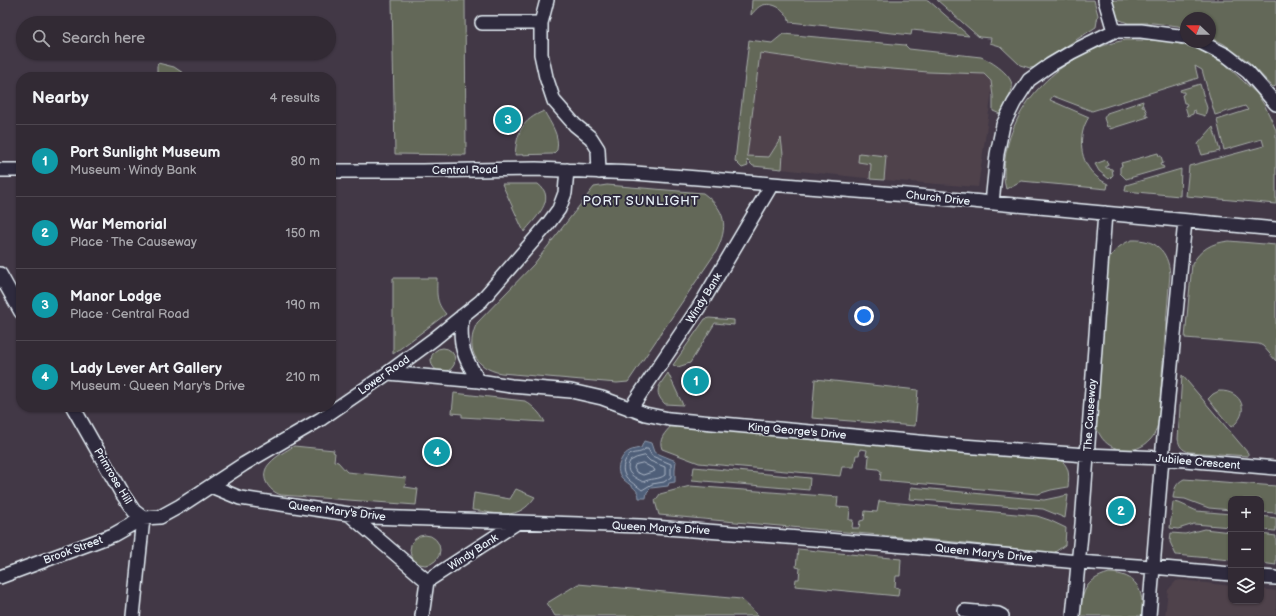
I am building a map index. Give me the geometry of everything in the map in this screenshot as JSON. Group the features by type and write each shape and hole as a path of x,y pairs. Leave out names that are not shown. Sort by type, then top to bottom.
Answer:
{"street":[{"path":"547,0 541,23 541,54 546,77 554,101 575,125 591,138 598,149 599,172"},
{"path":"1105,0 1114,31"},
{"path":"482,23 541,23"},
{"path":"992,203 997,154 1003,125 1014,103 1029,80 1072,52 1114,31 1141,31 1180,36"},
{"path":"1212,48 1226,55 1248,72 1276,103"},
{"name":"Central Road","path":"336,171 536,169 599,172"},
{"path":"0,170 16,170"},
{"name":"Lower Road","path":"336,409 434,339 481,301 548,224 559,209 565,192 567,170"},
{"name":"Church Drive","path":"599,172 635,173 907,195 1276,229"},
{"name":"Windy Bank","path":"630,409 701,304 772,184"},
{"name":"The Causeway","path":"1073,616 1105,214"},
{"path":"1149,616 1152,567 1185,221"},
{"path":"0,274 16,302"},
{"path":"462,316 460,334 463,351 479,381"},
{"name":"King George's Drive","path":"388,373 571,391 602,398 645,414 669,419 825,434 1086,455 1120,456"},
{"name":"Primrose Hill","path":"77,412 121,492 134,511 143,518"},
{"name":"Lower Road","path":"143,518 160,517 180,506 244,464 331,412"},
{"name":"Jubilee Crescent","path":"1120,456 1162,458 1276,468"},
{"name":"Queen Mary's Drive","path":"211,486 240,498 370,517 640,526 906,546 1113,565 1152,567"},
{"path":"349,514 427,581 422,616"},
{"path":"133,616 143,518"},
{"name":"Brook Street","path":"0,577 114,535 143,518"},
{"name":"Windy Bank","path":"427,581 518,522"},
{"path":"1152,567 1228,574"},
{"path":"1264,577 1276,578"},
{"path":"965,611 998,614 1002,616"}],"shaded area":[{"path":"759,53 983,66 994,77 978,187 884,180 753,166 747,160"},
{"path":"1181,580 1228,586 1228,604 1264,604 1264,589 1276,591 1276,616 1165,616 1168,590 1176,581"}],"green space":[{"path":"392,0 465,0 466,155 395,154"},
{"path":"752,0 928,0 969,36 912,30 911,35 790,22 786,14 780,8 767,4 758,8 751,15"},
{"path":"937,0 1094,0 1098,15 1096,27 1048,58 1038,67 1030,68 1020,65 1000,46 990,43 991,38 979,37"},
{"path":"1110,0 1276,0 1276,86 1273,87 1249,62 1216,40 1216,12 1180,12 1180,27 1153,23 1128,23 1120,20 1114,15"},
{"path":"783,34 905,45 909,49 981,57 996,65 1006,74 1012,84 1012,89 1000,114 993,111 991,81 984,74 928,72 844,65 760,53 747,156 769,157 781,138 783,154 782,169 753,166 747,160 748,166 742,168 735,161 749,40 772,43"},
{"path":"1126,40 1156,40 1173,42 1180,44 1180,48 1193,48 1200,50 1225,64 1257,94 1265,106 1276,130 1276,204 1186,196 1189,166 1264,146 1262,139 1224,150 1217,120 1248,110 1245,106 1215,115 1202,70 1195,66 1198,78 1092,111 1053,96 1050,100 1089,117 1083,132 1083,157 1091,171 1099,179 1108,184 1107,189 1021,181 1006,189 1004,167 1010,137 1019,116 1031,97 1046,80 1064,66 1083,54 1104,45"},
{"path":"158,63 174,67 182,72 157,72"},
{"path":"1200,84 1207,108 1205,116 1195,113 1196,111 1194,110 1193,114 1188,116 1185,106 1187,105 1184,103 1182,95 1184,92 1181,92 1180,90"},
{"path":"1143,101 1142,106 1144,106 1147,113 1145,116 1148,117 1110,129 1109,126 1107,127 1104,118 1107,113"},
{"path":"544,111 556,134 558,145 557,150 553,154 515,155 517,140 522,128 530,118"},
{"path":"1213,127 1220,151 1202,155 1198,144"},
{"path":"859,153 886,156 884,180 870,179 871,164 858,162"},
{"path":"1158,153 1159,156 1161,156 1163,163 1160,164 1164,168 1126,179 1120,173 1120,167 1122,166 1121,163"},
{"path":"1106,160 1108,165 1106,168 1112,169 1113,175 1109,179 1099,171 1095,164"},
{"path":"1181,169 1180,196 1125,191 1126,185"},
{"path":"502,184 538,184 544,190 546,196 542,209 524,232"},
{"path":"607,185 703,193 711,199 721,212 724,226 723,234 716,252 628,382 617,383 501,373 484,366 474,355 472,348 473,332 477,323 534,264 594,187"},
{"path":"1132,240 1140,240 1154,244 1159,248 1166,258 1170,274 1158,424 1153,436 1144,445 1131,450 1124,450 1104,441 1096,426 1095,417 1106,267 1116,250 1123,244"},
{"path":"1229,241 1276,245 1276,361 1263,346 1259,344 1185,338 1192,264 1199,254 1207,248 1217,243"},
{"path":"393,278 437,278 438,301 442,310 446,314 393,354"},
{"path":"705,319 734,320 734,325 715,323 690,363 678,367 673,365"},
{"path":"443,348 451,352 455,360 451,368 443,372 435,368 431,360 435,352"},
{"path":"668,373 683,405 665,404 659,395 658,392 660,385"},
{"path":"1182,375 1248,453 1248,456 1189,452 1181,447 1178,439"},
{"path":"815,379 918,390 915,426 812,418"},
{"path":"1219,391 1234,394 1242,404 1241,416 1231,427 1208,399"},
{"path":"454,393 525,401 536,410 545,422 462,417 462,414 452,413"},
{"path":"671,426 1062,461 1068,470 1068,487 1038,494 880,480 881,471 878,469 868,468 869,456 866,455 867,450 860,449 859,455 856,455 854,467 842,467 840,476 699,463 662,449 662,439 664,434"},
{"path":"294,446 334,450 334,461 338,462 347,472 406,478 405,487 418,489 416,505 281,495 276,493 266,482 266,468 275,458"},
{"path":"694,467 810,478 809,490 692,480"},
{"path":"1184,479 1276,486 1276,513 1264,512 1264,496 1228,496 1228,510 1209,508 1185,499 1173,498 1179,482"},
{"path":"690,486 838,497 837,507 850,508 849,520 853,520 852,528 859,528 860,521 864,520 865,511 877,512 879,501 1037,516 1066,528 1065,545 1052,554 966,543 659,515 655,501 660,494"},
{"path":"911,487 1044,500 1068,495 1065,518 1043,509 909,499"},
{"path":"516,489 535,497 522,510 514,513 499,514 472,510 474,493 510,499"},
{"path":"1173,502 1197,511 1228,514 1228,527 1194,524 1178,529 1170,528"},
{"path":"1264,516 1276,518 1276,531 1264,530"},
{"path":"1204,529 1228,532 1228,560 1176,555 1170,542 1171,533 1185,534"},
{"path":"1264,534 1276,536 1276,565 1264,563"},
{"path":"425,535 436,539 440,550 436,561 425,565 414,561 410,550 414,539"},
{"path":"798,549 901,559 900,576 896,576 895,587 899,588 898,596 795,586 796,579 799,579 800,568 796,567"},
{"path":"1109,573 1126,576 1137,585 1142,598 1142,616 1080,616 1083,594 1086,588 1094,579"},
{"path":"578,584 741,599 759,616 555,616 547,603"}],"water":[{"path":"644,441 651,443 654,452 676,461 675,482 669,483 668,486 651,488 647,492 646,498 639,498 638,493 634,488 621,477 619,466 622,458 628,452 641,448"}],"place":[{"name":"Manor Lodge","path":"508,120"},
{"name":"Port Sunlight Museum","path":"696,381"},
{"name":"Lady Lever Art Gallery","path":"437,452"},
{"name":"War Memorial","path":"1121,511"}],"district":[{"name":"PORT SUNLIGHT","path":"641,201"}]}
